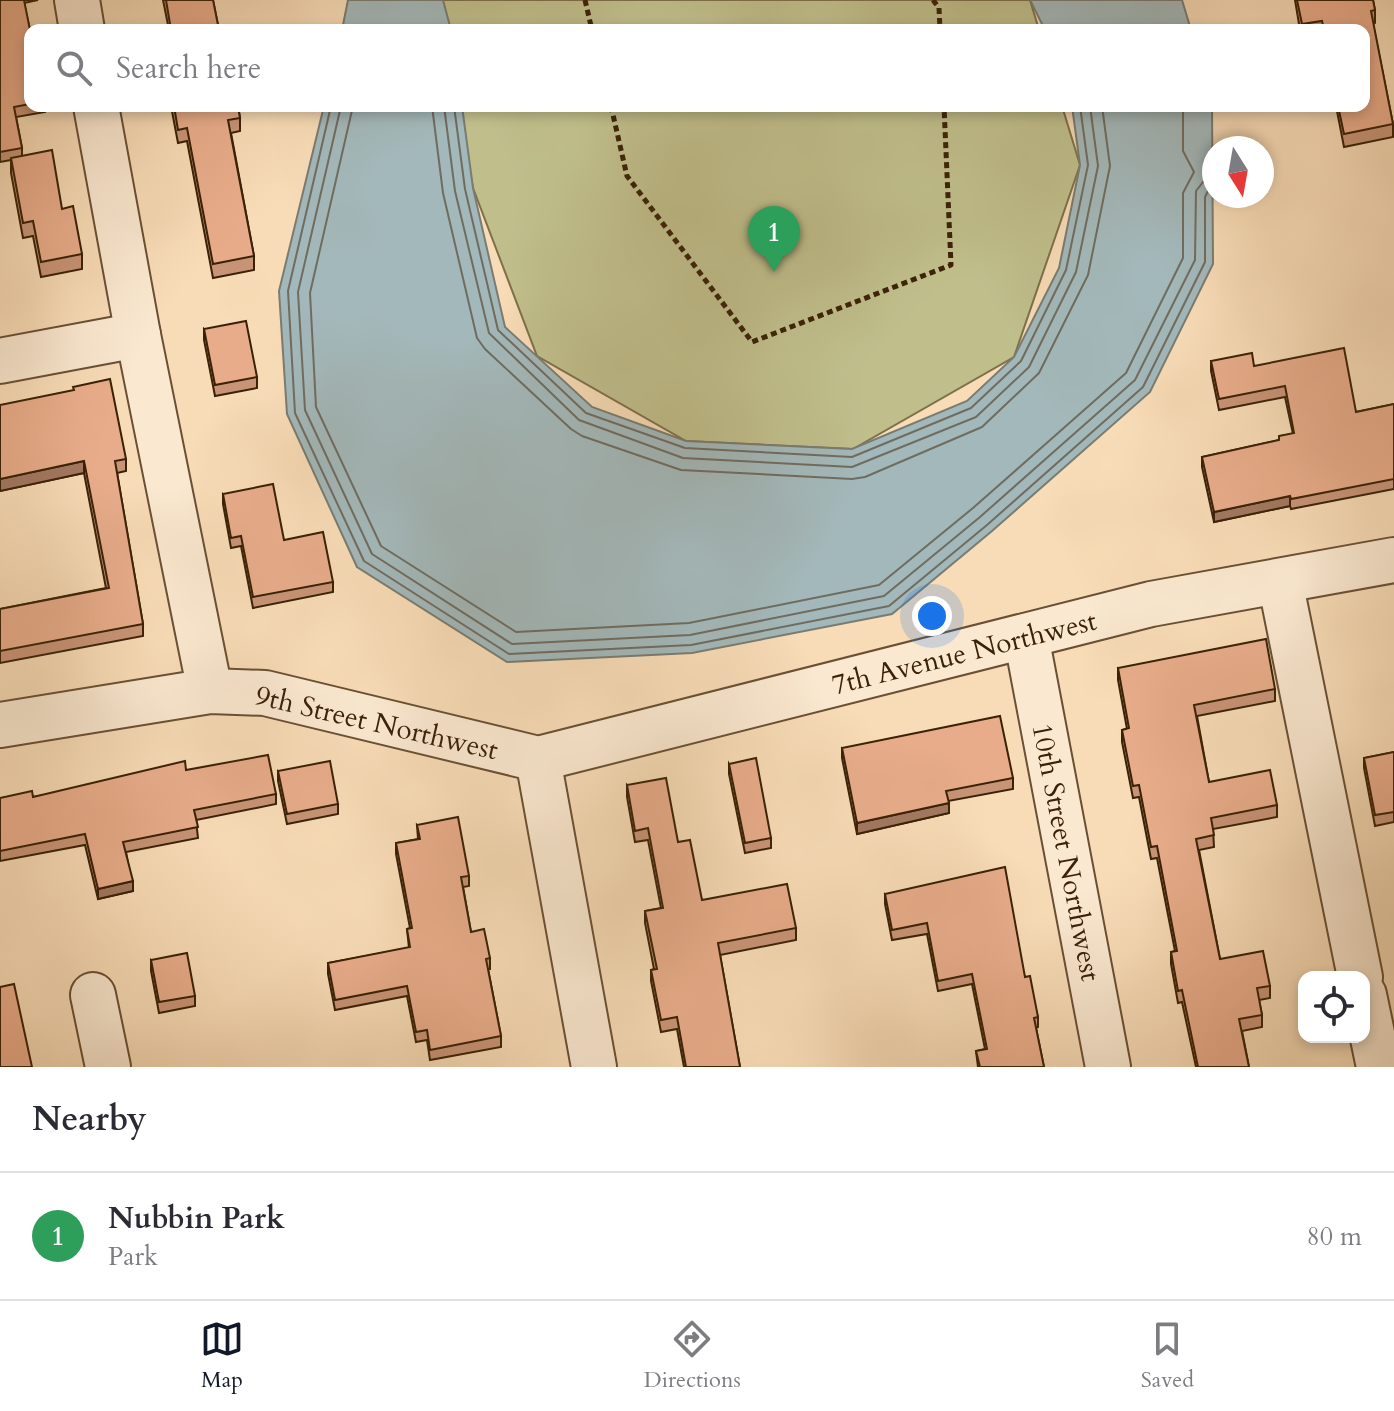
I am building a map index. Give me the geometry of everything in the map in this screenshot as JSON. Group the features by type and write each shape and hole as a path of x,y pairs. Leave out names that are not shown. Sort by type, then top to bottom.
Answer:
{"street":[{"path":"77,0 81,24"},
{"path":"0,725 210,691 138,335 97,112"},
{"path":"0,361 138,335"},
{"name":"7th Avenue Northwest","path":"538,759 1151,604 1394,560"},
{"path":"1280,581 1359,971"},
{"name":"10th Street Northwest","path":"1026,636 1108,1067"},
{"name":"9th Street Northwest","path":"210,691 265,693 538,759 594,1067"},
{"path":"93,995 108,1067"},
{"path":"1370,1024 1379,1067"}],"path":[{"path":"585,0 591,24"},
{"path":"933,0 939,8 940,24"},
{"path":"612,112 627,176 752,342 951,265 944,112"}],"shaded area":[{"path":"437,0 1030,0 1037,24 442,24"},
{"path":"458,112 1064,112 1080,165 1014,357 853,449 686,441 537,356 473,188"}],"water":[{"path":"348,0 443,0 449,24 343,24"},
{"path":"1030,0 1182,0 1189,24 1042,24"},
{"path":"323,112 463,112 473,188 505,327 592,407 686,441 852,449 967,401 1014,357 1059,268 1080,165 1073,112 1212,112 1212,136 1202,136 1202,208 1213,208 1213,264 1150,392 892,614 692,653 507,662 357,567 287,414 279,291"}],"building":[{"path":"0,0 24,0 29,24 24,24 24,105 14,107 22,148 0,152"},
{"path":"166,0 213,0 218,24 170,24"},
{"path":"1297,0 1373,0 1375,10 1371,11 1393,124 1344,134 1339,112 1370,112 1370,24 1323,24 1322,21 1302,24"},
{"path":"175,112 239,112 240,118 228,120 254,256 213,264 187,128 178,130"},
{"path":"52,150 62,209 73,206 82,254 41,262 33,221 23,223 11,158"},
{"path":"246,321 257,377 215,385 204,329"},
{"path":"1344,348 1356,412 1394,404 1394,479 1214,512 1202,457 1279,440 1279,436 1294,433 1285,386 1219,399 1211,361 1252,353 1254,366"},
{"path":"110,379 126,459 115,461 143,624 0,651 0,609 109,588 84,461 0,479 0,405 74,390 73,387"},
{"path":"273,484 284,540 323,532 333,582 253,597 241,536 231,538 223,494"},
{"path":"1266,639 1275,689 1194,705 1209,782 1270,770 1277,805 1211,818 1214,835 1196,839 1220,959 1263,951 1270,986 1257,988 1262,1015 1239,1019 1249,1067 1198,1067 1182,990 1178,991 1171,952 1177,951 1157,846 1151,847 1139,785 1133,786 1122,730 1129,728 1118,668"},
{"path":"1000,716 1013,778 946,791 949,803 857,823 842,748"},
{"path":"1394,752 1394,812 1375,815 1364,758"},
{"path":"268,755 276,794 194,810 198,827 123,842 133,881 98,889 85,834 0,851 0,798 32,791 33,797 185,761 186,770"},
{"path":"756,758 771,838 745,843 729,764"},
{"path":"330,761 338,804 287,814 278,771"},
{"path":"666,778 678,842 690,840 702,900 787,884 796,928 718,943 740,1067 686,1067 677,1017 661,1020 651,970 657,969 645,911 663,908 648,828 635,831 627,785"},
{"path":"458,817 469,876 461,877 471,932 484,929 490,958 486,959 501,1036 430,1050 427,1030 416,1032 407,986 335,1000 328,963 410,947 407,929 412,928 396,843 420,839 417,825"},
{"path":"1005,867 1025,977 1030,976 1038,1017 1034,1018 1044,1067 980,1067 976,1051 987,1049 972,974 938,981 927,923 892,930 885,894"},
{"path":"187,953 195,996 159,1002 151,960"},
{"path":"14,984 32,1067 0,1067 0,987"}],"place":[{"name":"Nubbin Park","path":"774,272"}]}
